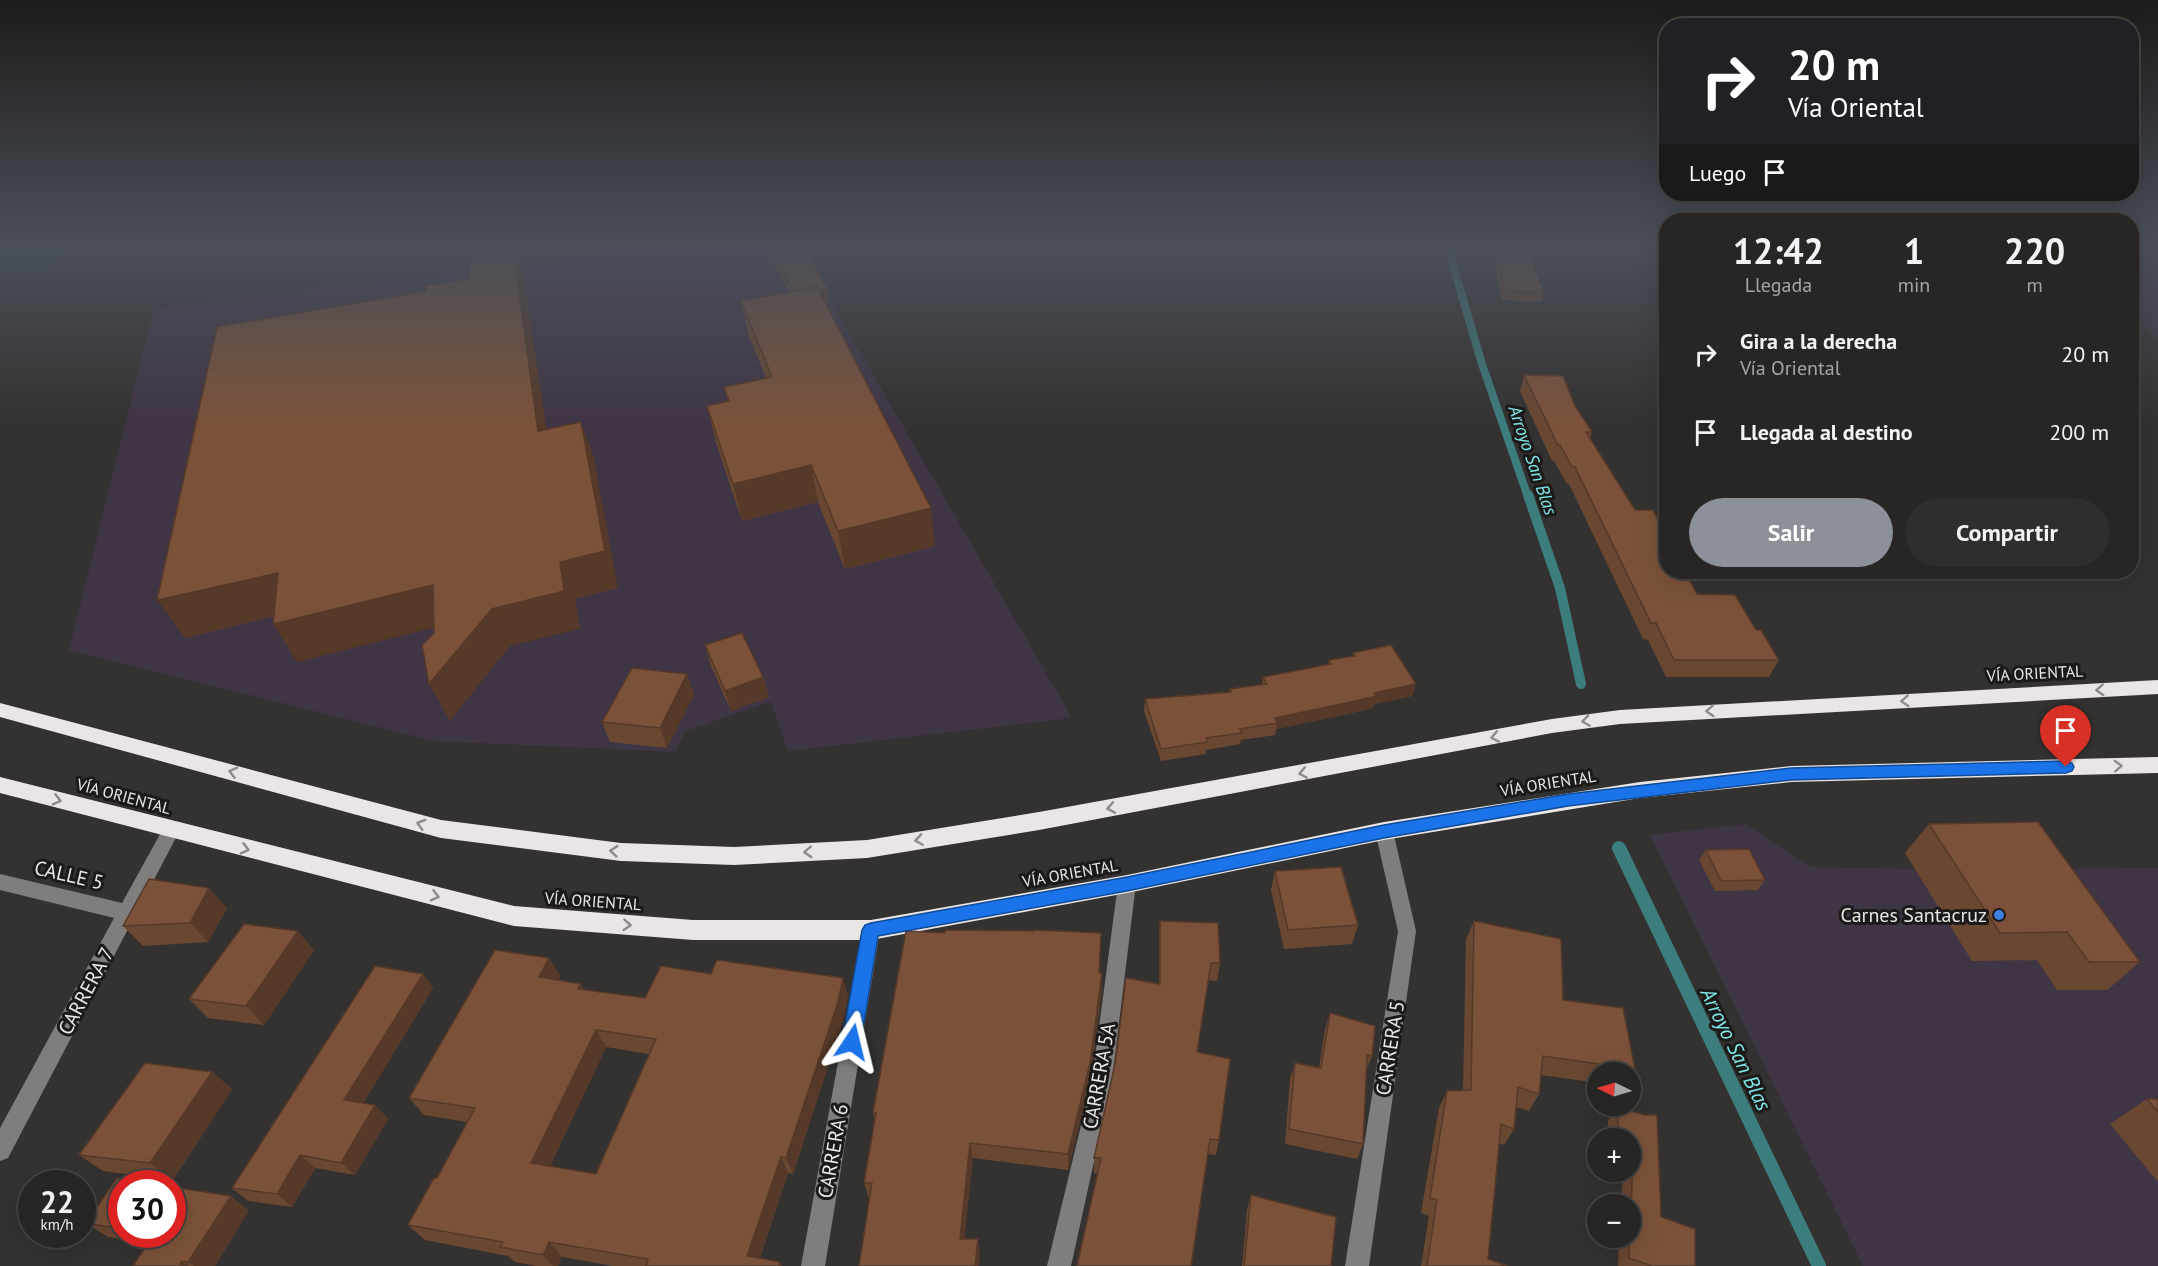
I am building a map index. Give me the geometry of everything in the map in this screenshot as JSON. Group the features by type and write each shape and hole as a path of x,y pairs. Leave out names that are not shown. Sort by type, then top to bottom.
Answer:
{"highway":[{"name":"VÍA ORIENTAL","path":"0,710 441,829 621,852 734,856 878,847 1062,817 1552,726 1620,717 2158,687"},
{"name":"VÍA ORIENTAL","path":"0,785 514,916 693,930 871,930 1127,884 1384,831 1640,790 1791,774 2158,765"}],"street":[{"name":"CARRERA 7","path":"0,1150 171,830"},
{"name":"CARRERA 5","path":"1357,1266 1407,931 1384,831"},
{"name":"CALLE 5","path":"0,882 128,913"},
{"name":"CARRERA 5A","path":"1059,1266 1102,1080 1127,884"},
{"name":"CARRERA 6","path":"813,1266 871,930"}],"shaded area":[{"path":"169,307 835,307 1072,718 788,751 771,702 685,731 675,752 435,741 69,650 154,309"},
{"path":"2139,307 2158,307 2158,339 2139,321"},
{"path":"1746,824 1810,867 1915,869 2037,960 2057,990 2107,989 2023,869 2158,868 2158,1266 1863,1266 1650,835"}],"building":[{"path":"333,307 521,307 538,431 581,422 605,551 560,562 564,591 492,609 429,684 422,645 434,633 433,585 273,624 278,573 157,600 217,327"},
{"path":"743,307 827,307 931,508 838,531 811,465 733,484 707,406 729,401 724,387 772,377"},
{"path":"1524,375 1563,376 1575,406 1592,432 1586,432 1635,510 1653,510 1659,522 1659,579 1689,579 1697,594 1735,595 1756,630 1761,630 1779,660 1674,660 1656,623 1651,623 1575,467 1572,467 1558,445"},
{"path":"742,633 763,677 725,691 705,645"},
{"path":"1391,645 1416,684 1374,693 1376,696 1275,718 1277,723 1240,729 1242,733 1206,738 1207,742 1161,749 1145,699 1231,692 1230,689 1267,684 1263,677 1331,664 1329,660 1355,656 1353,653"},
{"path":"632,668 687,674 660,728 602,722"},
{"path":"2038,822 2140,962 2089,962 2067,932 2000,933 1929,824"},
{"path":"1749,849 1765,880 1721,881 1706,850"},
{"path":"1341,867 1358,925 1288,930 1275,871"},
{"path":"149,879 209,888 190,923 123,926"},
{"path":"1160,921 1218,923 1220,963 1211,963 1197,1052 1230,1059 1219,1140 1210,1139 1191,1266 1077,1266 1101,1158 1094,1158 1115,1064 1126,978 1160,984"},
{"path":"1474,921 1561,939 1563,1000 1623,1008 1634,1062 1587,1062 1543,1056 1539,1094 1518,1087 1514,1129 1501,1124 1488,1259 1507,1266 1427,1266 1437,1200 1430,1198 1447,1091 1471,1090"},
{"path":"244,924 298,931 246,1006 189,999"},
{"path":"945,930 1101,933 1099,973 1102,973 1090,1063 1068,1154 970,1143 960,1239 978,1239 975,1266 859,1266 872,1183 864,1183 876,1113 873,1113 906,931 945,933"},
{"path":"495,950 549,958 539,977 581,984 578,989 645,998 661,966 711,974 717,960 843,978 838,1002 786,1158 781,1157 747,1256 780,1262 779,1266 646,1266 648,1259 549,1242 543,1255 500,1247 503,1242 408,1225 434,1178 437,1178 475,1108 409,1098","holes":["596,1030 656,1039 596,1174 531,1163"]},
{"path":"375,966 423,974 344,1100 375,1105 341,1163 300,1155 277,1194 232,1188"},
{"path":"1330,1013 1375,1026 1372,1056 1367,1055 1363,1144 1289,1129 1295,1063 1321,1068"},
{"path":"145,1063 212,1072 150,1163 79,1155"},
{"path":"2147,1099 2158,1099 2158,1112"},
{"path":"1657,1115 1661,1217 1695,1229 1695,1266 1652,1266 1629,1258 1629,1248 1641,1248 1641,1194 1632,1194 1632,1182 1641,1182 1641,1128 1618,1128 1618,1116"},
{"path":"186,1189 231,1196 188,1262 182,1261 179,1266 133,1266 145,1248 186,1248"},
{"path":"108,1191 108,1227 96,1225 96,1208"},
{"path":"1251,1195 1336,1217 1331,1266 1244,1266"}],"waterway":[{"name":"Arroyo San Blas","path":"1465,307 1482,364 1528,497"},
{"name":"Arroyo San Blas","path":"1528,495 1560,588 1581,684"},
{"name":"Arroyo San Blas","path":"1619,848 1819,1266"}],"place":[{"name":"Carnes Santacruz","path":"1999,915"}],"route":[{"path":"852,1042 871,930 1127,884 1384,831 1640,790 1791,774 2066,767"}]}
